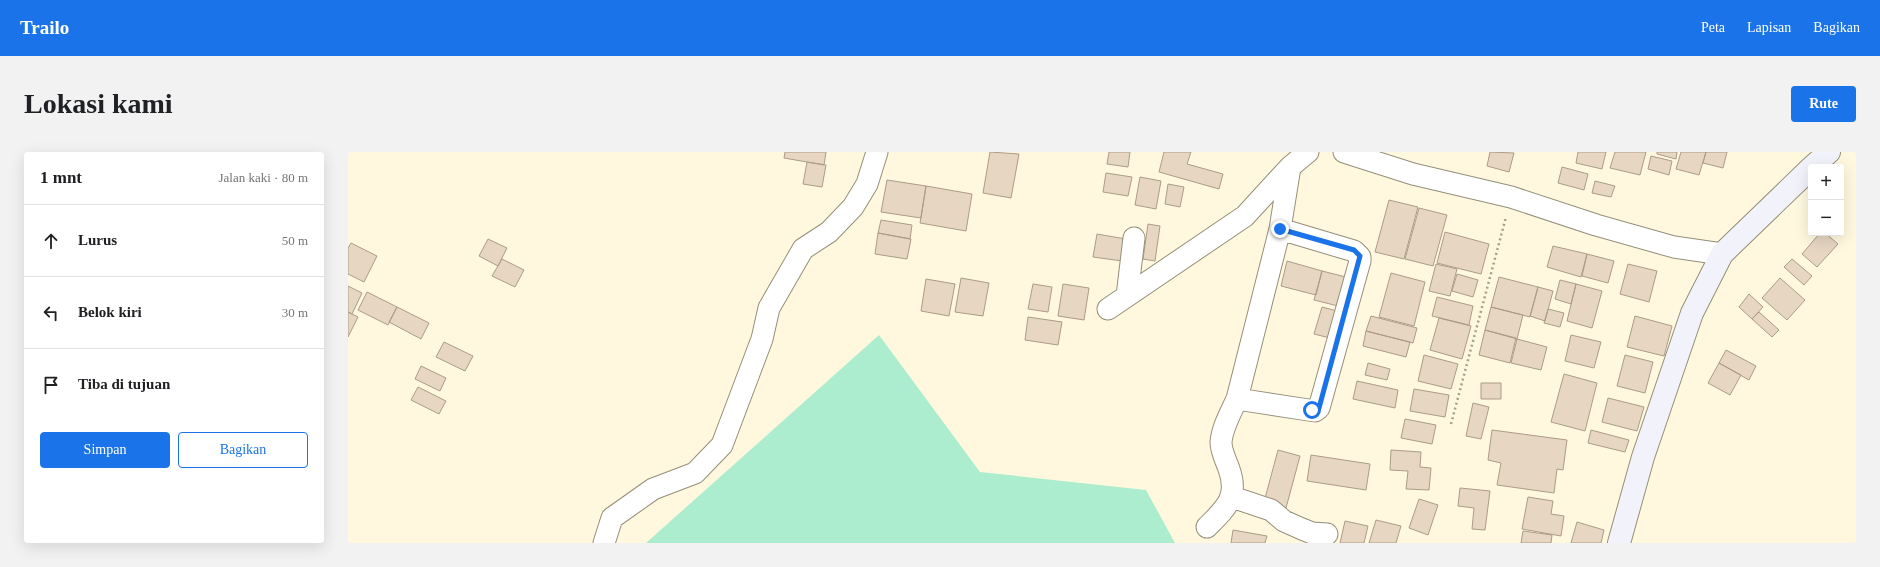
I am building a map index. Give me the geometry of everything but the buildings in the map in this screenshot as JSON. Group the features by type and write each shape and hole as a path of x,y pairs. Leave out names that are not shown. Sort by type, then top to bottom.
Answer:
{"main road":[{"path":"1815,164 1829,152"},
{"path":"1619,543 1643,457 1692,313 1722,254 1808,171"}],"street":[{"path":"604,543 612,518 653,489 695,473 722,445 762,339 769,308 803,250 829,232 853,207 867,184 877,152"},
{"path":"1108,309 1245,216 1290,167 1308,152"},
{"path":"1344,152 1370,156 1413,174 1511,198 1596,225 1674,247 1722,254"},
{"path":"1207,527 1225,509 1232,497 1233,486 1230,471 1223,454 1221,442 1226,423 1237,399 1280,229 1290,167"},
{"path":"1237,399 1315,411 1319,408 1360,261 1360,256 1354,250 1280,229"},
{"path":"1127,296 1134,238"},
{"path":"1232,497 1271,510 1284,521 1312,533 1327,534"}],"path":[{"path":"1451,424 1511,198"}],"green space":[{"path":"879,335 980,472 1146,490 1175,543 646,543"}],"route":[{"path":"1280,229 1354,250 1360,256 1360,261 1319,408 1315,411 1312,410"}]}
